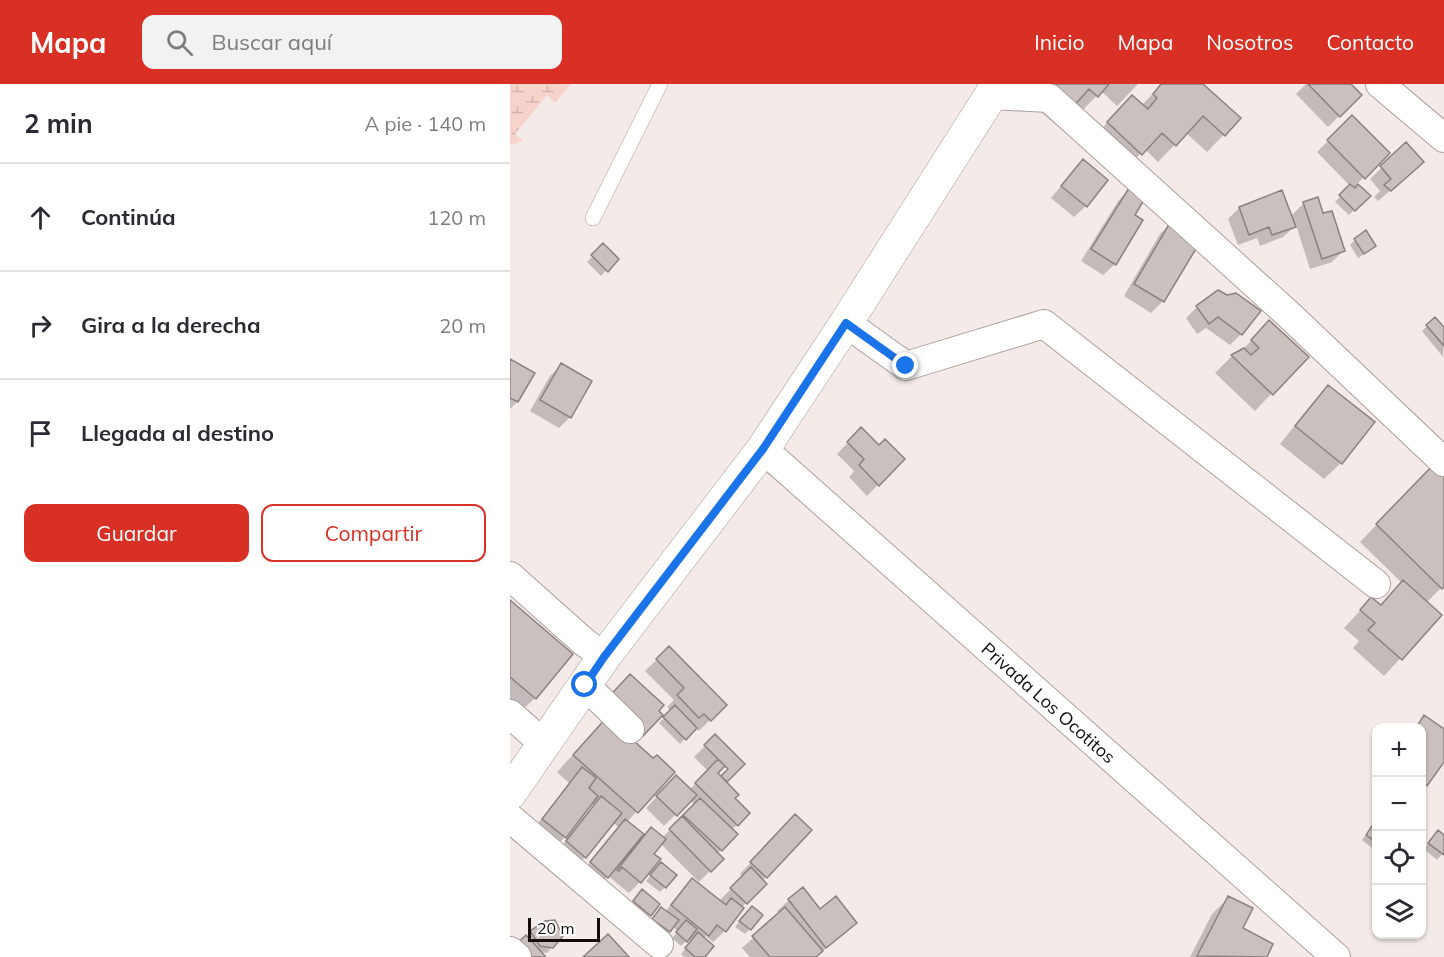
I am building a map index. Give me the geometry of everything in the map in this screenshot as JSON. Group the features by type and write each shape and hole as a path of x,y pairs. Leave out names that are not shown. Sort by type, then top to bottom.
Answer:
{"main road":[{"path":"510,792 604,657 763,449 846,323 994,89"}],"street":[{"path":"1380,84 1444,138"},
{"path":"994,89 1049,98 1288,314 1444,462"},
{"path":"846,323 906,366 1044,324 1376,584"},
{"name":"Privada Los Ocotitos","path":"763,449 1336,957"},
{"path":"510,576 604,657"},
{"path":"585,685 630,729"},
{"path":"510,714 544,744"},
{"path":"510,818 659,944"},
{"path":"510,951 517,957"}],"lane":[{"path":"593,218 660,84"}],"green space":[{"path":"510,84 571,84 555,103 547,95 515,134 523,141 510,145"}],"building":[{"path":"1045,84 1109,84 1098,97 1089,89 1072,108"},
{"path":"1161,84 1203,84 1241,118 1225,136 1203,116 1176,146 1162,133 1142,155 1107,122 1132,95 1148,109 1157,98 1153,94"},
{"path":"1308,84 1351,84 1362,95 1340,117"},
{"path":"1352,115 1390,153 1365,179 1327,140"},
{"path":"1406,142 1424,162 1391,191 1384,185 1391,179 1380,166"},
{"path":"1083,159 1108,180 1087,207 1061,186"},
{"path":"1350,184 1355,188 1358,184 1371,196 1355,211 1339,195"},
{"path":"1129,188 1145,198 1135,215 1143,220 1116,265 1091,249"},
{"path":"1282,190 1296,227 1272,235 1269,227 1249,235 1239,207"},
{"path":"1318,197 1323,213 1332,211 1345,251 1322,259 1303,202"},
{"path":"1171,221 1197,247 1164,302 1134,284"},
{"path":"1366,230 1376,246 1364,254 1354,239"},
{"path":"603,243 619,259 608,272 591,255"},
{"path":"1218,290 1227,295 1236,293 1261,311 1242,335 1218,317 1209,324 1196,306"},
{"path":"1435,317 1444,327 1444,346 1426,325"},
{"path":"1269,320 1309,357 1273,395 1231,355 1244,348 1251,355 1259,348 1251,340"},
{"path":"510,359 535,373 518,402 510,398"},
{"path":"561,363 592,381 571,418 540,400"},
{"path":"1328,385 1375,422 1342,464 1295,426"},
{"path":"861,427 879,445 885,439 905,459 879,486 859,465 864,459 847,442"},
{"path":"1435,463 1444,472 1444,587 1442,589 1376,524"},
{"path":"1403,580 1442,615 1402,660 1368,630 1375,623 1360,610 1371,597 1381,605"},
{"path":"510,600 573,654 536,699 510,677"},
{"path":"669,646 727,705 711,721 704,714 699,718 677,695 684,688 656,659"},
{"path":"630,674 664,705 659,711 663,715 643,736 605,701"},
{"path":"675,705 697,728 686,740 663,717"},
{"path":"1424,715 1444,729 1444,762 1427,786 1426,723 1419,723"},
{"path":"607,717 653,758 657,755 675,772 638,813 573,755"},
{"path":"715,734 745,764 727,782 721,776 728,769 704,745"},
{"path":"718,759 725,766 718,773 739,795 735,798 750,813 738,826 695,783"},
{"path":"582,767 596,778 589,788 598,796 566,838 542,819"},
{"path":"676,775 697,795 677,816 656,796"},
{"path":"601,796 622,813 586,858 566,841"},
{"path":"700,798 738,834 722,851 683,815"},
{"path":"795,814 812,830 767,878 750,862"},
{"path":"682,816 724,859 711,872 669,829"},
{"path":"625,819 644,834 608,878 590,862"},
{"path":"1372,826 1372,839 1366,835"},
{"path":"651,827 666,839 654,854 661,859 641,883 622,867 619,871 617,870"},
{"path":"1438,830 1444,835 1444,855 1428,843"},
{"path":"661,862 677,875 666,888 650,875"},
{"path":"751,867 767,884 747,904 730,888"},
{"path":"692,878 726,905 731,898 744,908 726,932 717,925 709,936 671,905"},
{"path":"803,887 820,909 836,896 857,923 826,948 788,899"},
{"path":"642,889 660,904 651,916 633,901"},
{"path":"1228,896 1253,908 1243,928 1273,944 1267,957 1197,956"},
{"path":"752,906 763,915 751,930 739,921"},
{"path":"661,907 679,920 670,932 652,919"},
{"path":"785,907 823,951 816,957 770,957 752,936"},
{"path":"555,920 563,936 553,948 540,946 530,931 545,921"},
{"path":"686,920 697,929 687,942 676,932"},
{"path":"698,932 714,946 705,957 695,957 685,948"},
{"path":"608,934 629,957 583,957"},
{"path":"526,935 544,957 523,957 513,947"}],"route":[{"path":"585,685 763,449 846,323 906,366"}]}
